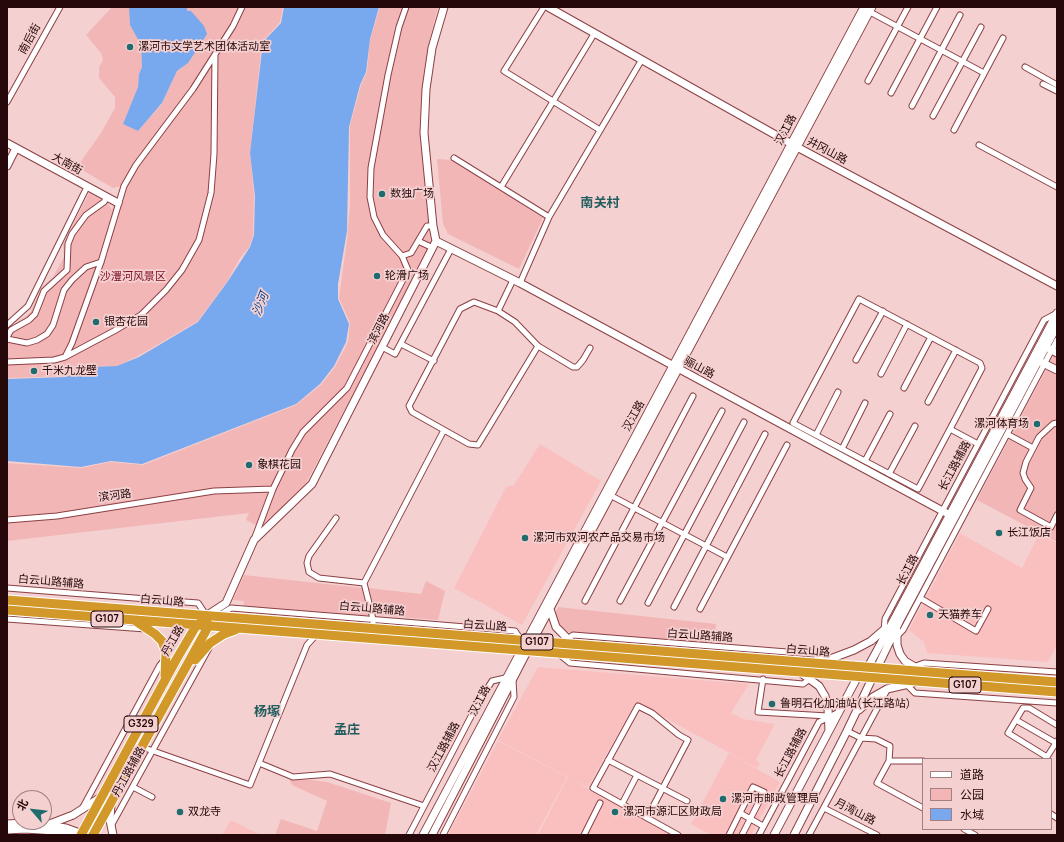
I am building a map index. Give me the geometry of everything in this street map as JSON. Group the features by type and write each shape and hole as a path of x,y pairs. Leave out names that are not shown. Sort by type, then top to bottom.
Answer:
{"highway":[{"name":"白云山路","path":"7,600 373,629 526,645 558,654 801,673 814,676 874,677 903,682 1057,692"},
{"name":"白云山路","path":"7,610 196,626 317,634 526,645 568,643 802,662 833,662 878,668 905,670 918,669 1057,682"},
{"name":"丹江路","path":"82,834 196,626 206,616"},
{"path":"206,616 208,626"},
{"path":"136,621 148,629 162,642 166,658 164,683"},
{"name":"G329","path":"93,835 208,626"},
{"path":"173,690 200,653 210,643 224,634 238,629"}],"street":[{"name":"南后街","path":"7,102 60,7"},
{"path":"65,357 72,343 101,262 124,186 136,165 193,89 233,26 242,7"},
{"path":"406,7 399,27 388,75 371,168 370,197 374,217 383,235 402,256 408,270"},
{"path":"418,241 434,245 424,133 426,89 432,48 444,7"},
{"path":"544,7 504,71 600,130"},
{"name":"井冈山路","path":"548,7 641,61 794,145 1057,286"},
{"path":"868,81 908,7"},
{"path":"891,93 937,7"},
{"path":"869,9 897,27 984,73"},
{"name":"汉江路","path":"432,835 513,681 526,645 676,369 794,145 869,9"},
{"path":"912,106 960,15"},
{"path":"933,116 981,27"},
{"path":"501,187 594,34"},
{"path":"954,130 1003,38"},
{"path":"7,362 54,360 65,357 141,314 175,280 199,240 205,224 212,186 214,154 215,55"},
{"path":"498,311 517,281 549,217 641,61"},
{"path":"1025,68 1057,85"},
{"path":"1043,84 1057,91"},
{"name":"大南街","path":"7,143 118,203"},
{"path":"979,145 1057,187"},
{"path":"7,166 16,148"},
{"path":"454,158 549,217"},
{"path":"7,325 28,306 87,187"},
{"path":"101,262 86,267 64,290 53,325 47,334 27,343 7,338 11,330 29,320 35,314 44,291 67,270 68,244 72,234 86,215 104,202 107,197"},
{"path":"254,540 273,488 303,432 347,388 408,270 411,253 427,226 433,226"},
{"name":"骊山路","path":"434,245 451,249 517,281 676,369 950,515"},
{"name":"滨河路","path":"206,616 226,603 254,540 312,484 434,245"},
{"path":"382,347 396,354 451,249"},
{"path":"402,256 411,253"},
{"path":"859,299 907,324 980,363 982,368 918,489 793,423 859,299"},
{"path":"538,346 478,445 469,444 410,409 409,406 460,309 474,302 498,311 515,322 538,346 573,367 577,367 590,348"},
{"path":"856,360 883,311"},
{"name":"长江路","path":"894,626 1039,360 1057,313"},
{"name":"长江路辅路","path":"884,633 885,620 1044,320 1057,313"},
{"path":"881,374 907,324"},
{"name":"长江路","path":"894,626 950,515 1039,360 1052,350 1057,326"},
{"path":"904,388 931,337"},
{"path":"1052,350 1057,340"},
{"path":"72,343 73,347 79,350"},
{"path":"401,344 434,361"},
{"path":"928,402 956,350"},
{"path":"794,835 878,668 894,638 903,630 1007,434 1039,360 1057,370"},
{"path":"816,435 838,392"},
{"path":"584,601 693,396"},
{"path":"842,449 865,403"},
{"path":"620,601 722,411"},
{"path":"865,461 890,414"},
{"path":"648,603 744,422"},
{"path":"1057,423 1045,431 1033,448 1026,462 1023,472 1025,479 1031,488 1020,510 1050,527 1057,516"},
{"path":"890,474 915,426"},
{"path":"950,429 978,444"},
{"path":"373,629 373,619 364,583 444,430"},
{"path":"674,607 766,434"},
{"path":"1007,434 1033,448"},
{"path":"700,609 787,445"},
{"name":"滨河路","path":"7,520 57,516 214,491 261,490 273,488"},
{"path":"261,490 268,502"},
{"path":"608,494 727,557"},
{"name":"汉江路","path":"423,835 505,678 550,609 608,494"},
{"path":"336,518 309,556 307,563 308,572 319,578 364,583"},
{"name":"白云山路辅路","path":"7,588 198,603 206,616"},
{"path":"920,598 976,631 988,609"},
{"name":"白云山路辅路","path":"217,616 231,608 515,631 526,645"},
{"path":"550,609 556,626 568,643"},
{"path":"7,619 148,629 160,623"},
{"path":"833,662 871,641 894,626"},
{"path":"894,626 894,638 900,654 905,661 918,669 924,663 1057,672"},
{"path":"774,835 858,676 868,667 884,633"},
{"path":"142,747 250,785 308,645 317,634"},
{"name":"白云山路辅路","path":"568,643 573,635 825,655 833,662"},
{"name":"丹江路辅路","path":"111,826 206,655 210,643"},
{"path":"558,654 570,663 763,679 804,684 814,676 825,696 829,732"},
{"path":"81,810 160,665 166,658"},
{"path":"868,667 874,677"},
{"name":"汉江路辅路","path":"409,835 492,681 505,678"},
{"path":"763,679 758,712 828,716"},
{"path":"443,835 514,697 513,681"},
{"path":"856,712 873,697 903,682 915,693 1057,703"},
{"path":"809,835 887,690"},
{"path":"1029,708 1030,690"},
{"path":"646,818 688,740 679,735 652,713 638,706 593,788 646,818 678,835"},
{"path":"1016,720 1056,742 1047,757 1008,733 1023,708 1029,708 1057,725"},
{"name":"长江路辅路","path":"759,835 819,722 828,716 839,712"},
{"path":"847,732 861,738 876,739 890,746 889,762 877,783 922,807"},
{"path":"608,760 687,801"},
{"path":"889,762 922,761"},
{"path":"259,764 293,777 330,774 424,806"},
{"path":"622,804 637,775"},
{"path":"133,787 152,797"},
{"path":"729,835 753,787 764,792 742,835"},
{"path":"52,827 101,797"},
{"path":"111,803 111,826 113,835"},
{"path":"584,835 600,803"},
{"name":"月湾山路","path":"824,808 876,835"},
{"path":"740,813 763,826"},
{"path":"46,830 82,834"},
{"path":"46,830 69,835"},
{"path":"969,834 976,835"}],"shaded area":[{"name":"漯河市双河农产品交易市场","path":"540,444 601,481 522,625 454,588 506,487 514,485"},
{"path":"960,533 1022,568 1039,534 1057,543 1057,645 1048,662 927,653 924,642 909,630"},
{"path":"538,667 749,684 731,713 743,719 775,724 756,760 760,763 757,768 636,702 588,787 573,780 674,835 538,835 568,777 498,740"},
{"path":"498,741 567,777 536,835 448,835"},
{"path":"729,753 780,782 751,835 711,835 691,824"},
{"path":"231,820 261,835 222,835"}],"green space":[{"name":"沙澧河风景区","path":"112,7 129,7 130,25 141,45 142,67 139,74 138,87 123,124 138,131 162,104 177,71 182,68 195,17 191,11 187,12 187,7 283,7 280,22 262,42 250,153 254,195 253,235 249,247 240,258 228,280 198,321 138,356 117,366 87,366 66,376 7,378 7,329 30,313 41,288 53,277 64,257 63,244 89,193 107,202 112,210 121,186 113,188 77,167 101,133 115,108 115,97 99,78 99,67 103,60 101,53 86,35"},
{"path":"380,7 438,7 429,42 423,81 420,134 431,241 428,251 304,487 263,529 246,520 249,513 7,541 7,463 81,468 111,462 143,465 296,405 321,385 335,367 348,342 350,323 339,298 350,205 350,126 361,85 367,72 370,40"},
{"path":"437,159 451,160 543,218 519,269 448,234 443,224"},
{"name":"漯河体育场","path":"1057,349 1057,542 977,500"},
{"path":"244,575 362,588 369,617 243,607 244,601 233,600"},
{"path":"426,581 445,591 438,620 375,615 368,588 421,594"},
{"path":"558,607 716,624 714,645 568,632 560,626 555,614"},
{"path":"290,780 327,782 391,803 385,835 275,835 281,819 317,831 327,801 292,785"}],"water":[{"path":"129,7 187,7 187,11 191,11 204,26 207,34 188,63 177,71 162,103 138,131 123,124 138,87 139,74 142,67 141,45 130,25"},
{"name":"沙河","path":"284,7 379,7 370,39 366,72 360,85 349,127 347,231 338,284 338,299 349,324 346,342 334,366 320,384 296,404 142,464 111,461 81,467 7,461 7,379 66,377 88,367 117,366 139,357 198,322 228,281 250,247 254,235 255,196 250,153 263,42 281,23"}],"place":[{"name":"漯河市文学艺术团体活动室","path":"130,47"},
{"name":"数独广场","path":"382,194"},
{"name":"轮滑广场","path":"377,276"},
{"name":"银杏花园","path":"96,322"},
{"name":"千米九龙壁","path":"34,371"},
{"name":"漯河体育场","path":"1037,424"},
{"name":"象棋花园","path":"249,465"},
{"name":"长江饭店","path":"999,533"},
{"name":"漯河市双河农产品交易市场","path":"525,538"},
{"name":"天猫养车","path":"930,615"},
{"name":"鲁明石化加油站(长江路站)","path":"772,704"},
{"name":"漯河市邮政管理局","path":"723,799"},
{"name":"双龙寺","path":"180,812"},
{"name":"漯河市源汇区财政局","path":"615,812"}],"district":[{"name":"南关村","path":"600,203"},
{"name":"杨塚","path":"267,712"},
{"name":"孟庄","path":"347,730"}]}
